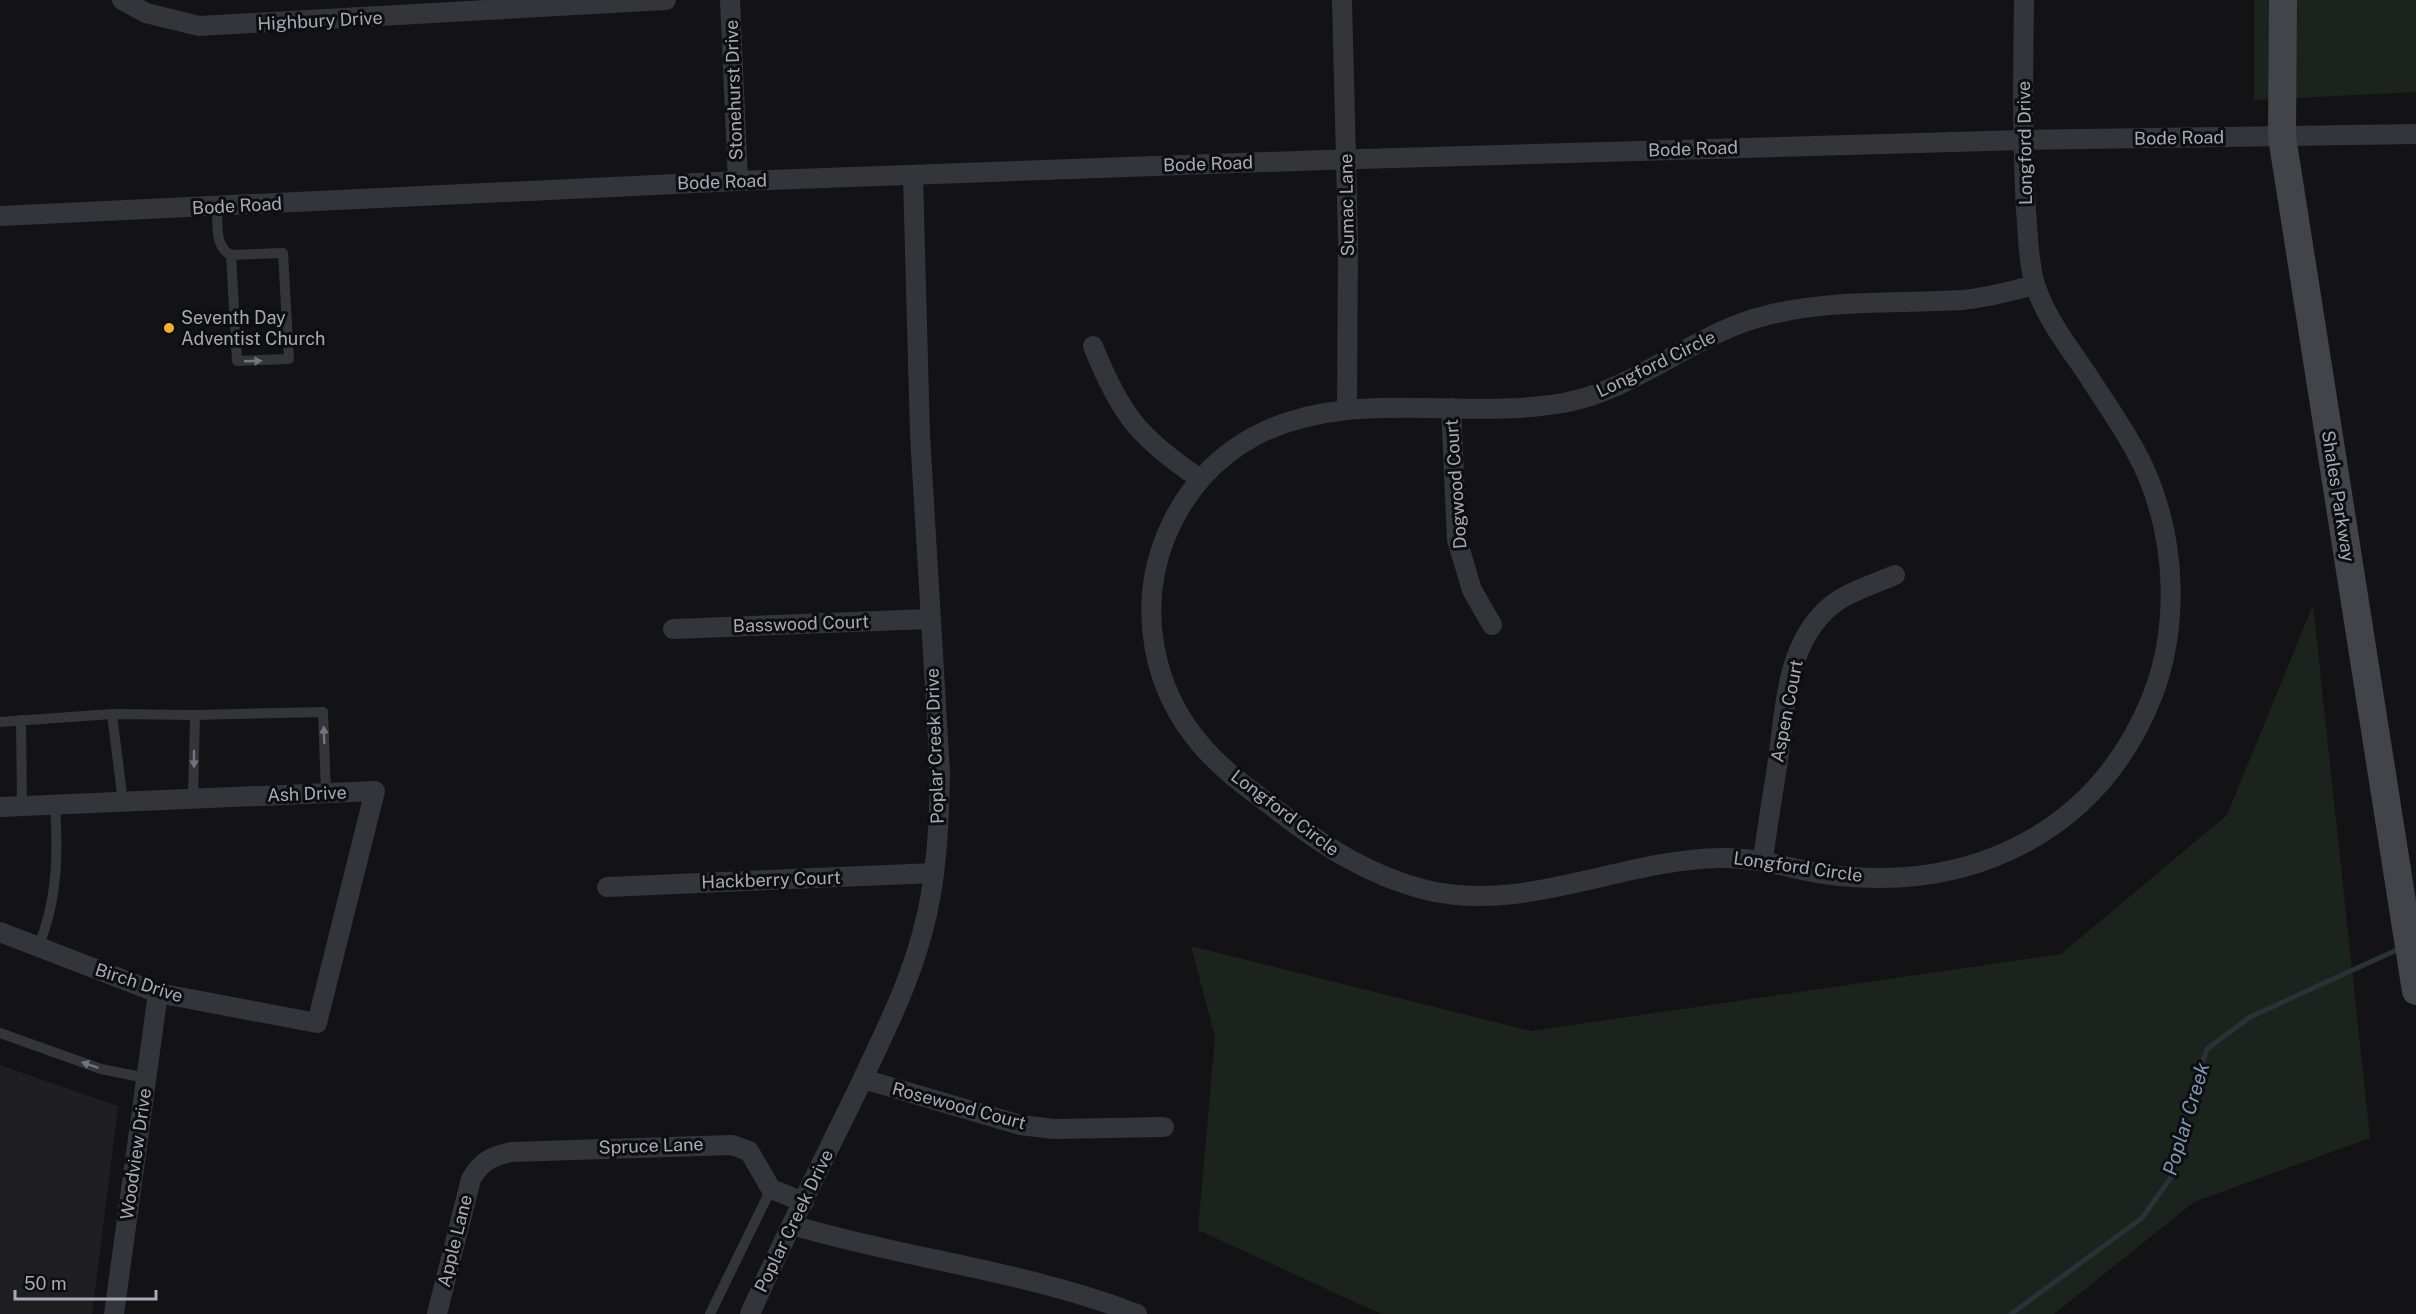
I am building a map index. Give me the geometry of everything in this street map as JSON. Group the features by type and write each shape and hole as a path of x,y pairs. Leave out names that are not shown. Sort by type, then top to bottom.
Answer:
{"street":[{"name":"Highbury Drive","path":"122,0 146,13 199,26 666,0"},
{"name":"Stonehurst Drive","path":"730,0 738,181"},
{"name":"Sumac Lane","path":"1342,0 1346,159 1347,410"},
{"name":"Longford Drive","path":"2024,0 2023,140 2028,227 2035,285"},
{"name":"Shales Parkway","path":"2283,0 2282,137 2416,991"},
{"name":"Bode Road","path":"0,216 738,181 1346,159 2023,140 2416,134"},
{"name":"Poplar Creek Drive","path":"750,1314 882,1041 908,978 923,932 934,873 939,827 940,772 919,423 913,176"},
{"name":"Longford Circle","path":"2035,285 2068,347 2136,453 2150,482 2161,519 2170,580 2169,628 2164,659 2142,720 2111,770 2085,799 2017,848 1977,865 1941,874 1893,878 1835,875 1763,860 1726,857 1677,860 1530,892 1495,896 1454,895 1420,888 1372,871 1341,856 1264,800 1208,753 1174,708 1163,681 1152,630 1154,586 1159,553 1172,522 1199,478 1231,451 1257,435 1330,411 1451,408 1561,404 1590,396 1761,316 1854,302 1984,297 2035,285"},
{"path":"1093,346 1111,392 1140,432 1174,461 1199,478"},
{"name":"Dogwood Court","path":"1451,408 1457,540 1472,590 1492,625"},
{"name":"Aspen Court","path":"1763,860 1787,696 1801,645 1811,626 1827,609 1850,594 1894,575"},
{"name":"Basswood Court","path":"673,629 929,619"},
{"name":"Ash Drive","path":"0,807 375,791 317,1023"},
{"name":"Hackberry Court","path":"607,887 934,873"},
{"name":"Birch Drive","path":"0,932 158,993 317,1023"},
{"name":"Woodview Drive","path":"114,1314 158,993"},
{"name":"Rosewood Court","path":"862,1079 1020,1125 1054,1129 1164,1126"},
{"name":"Spruce Lane","path":"477,1169 494,1155 511,1152 732,1145 749,1151 771,1189"},
{"name":"Apple Lane","path":"436,1314 465,1196 477,1169"},
{"path":"771,1189 804,1202"},
{"path":"792,1225 866,1245 1038,1283 1098,1299 1137,1314"}],"lane":[{"path":"217,207 220,245 231,255 283,253 289,359 237,361 231,255"},
{"path":"0,722 112,714 323,712 326,793"},
{"path":"112,714 123,802"},
{"path":"193,798 195,715"},
{"path":"21,720 22,806"},
{"path":"38,947 51,915 58,848 55,804"},
{"path":"0,1033 101,1069 146,1078"},
{"path":"710,1314 771,1189"}],"shaded area":[{"path":"2254,0 2416,0 2416,92 2254,100"},
{"path":"2313,605 2370,1138 2194,1202 2054,1314 1381,1314 1198,1230 1215,1037 1191,946 1531,1031 2061,954 2227,815"},
{"path":"0,1065 118,1106 92,1314 0,1314"}],"waterway":[{"name":"Poplar Creek","path":"2011,1314 2142,1218 2172,1176 2185,1114 2207,1049 2250,1017 2401,948"}],"place":[{"name":"Seventh Day Adventist Church","path":"169,328"}]}
